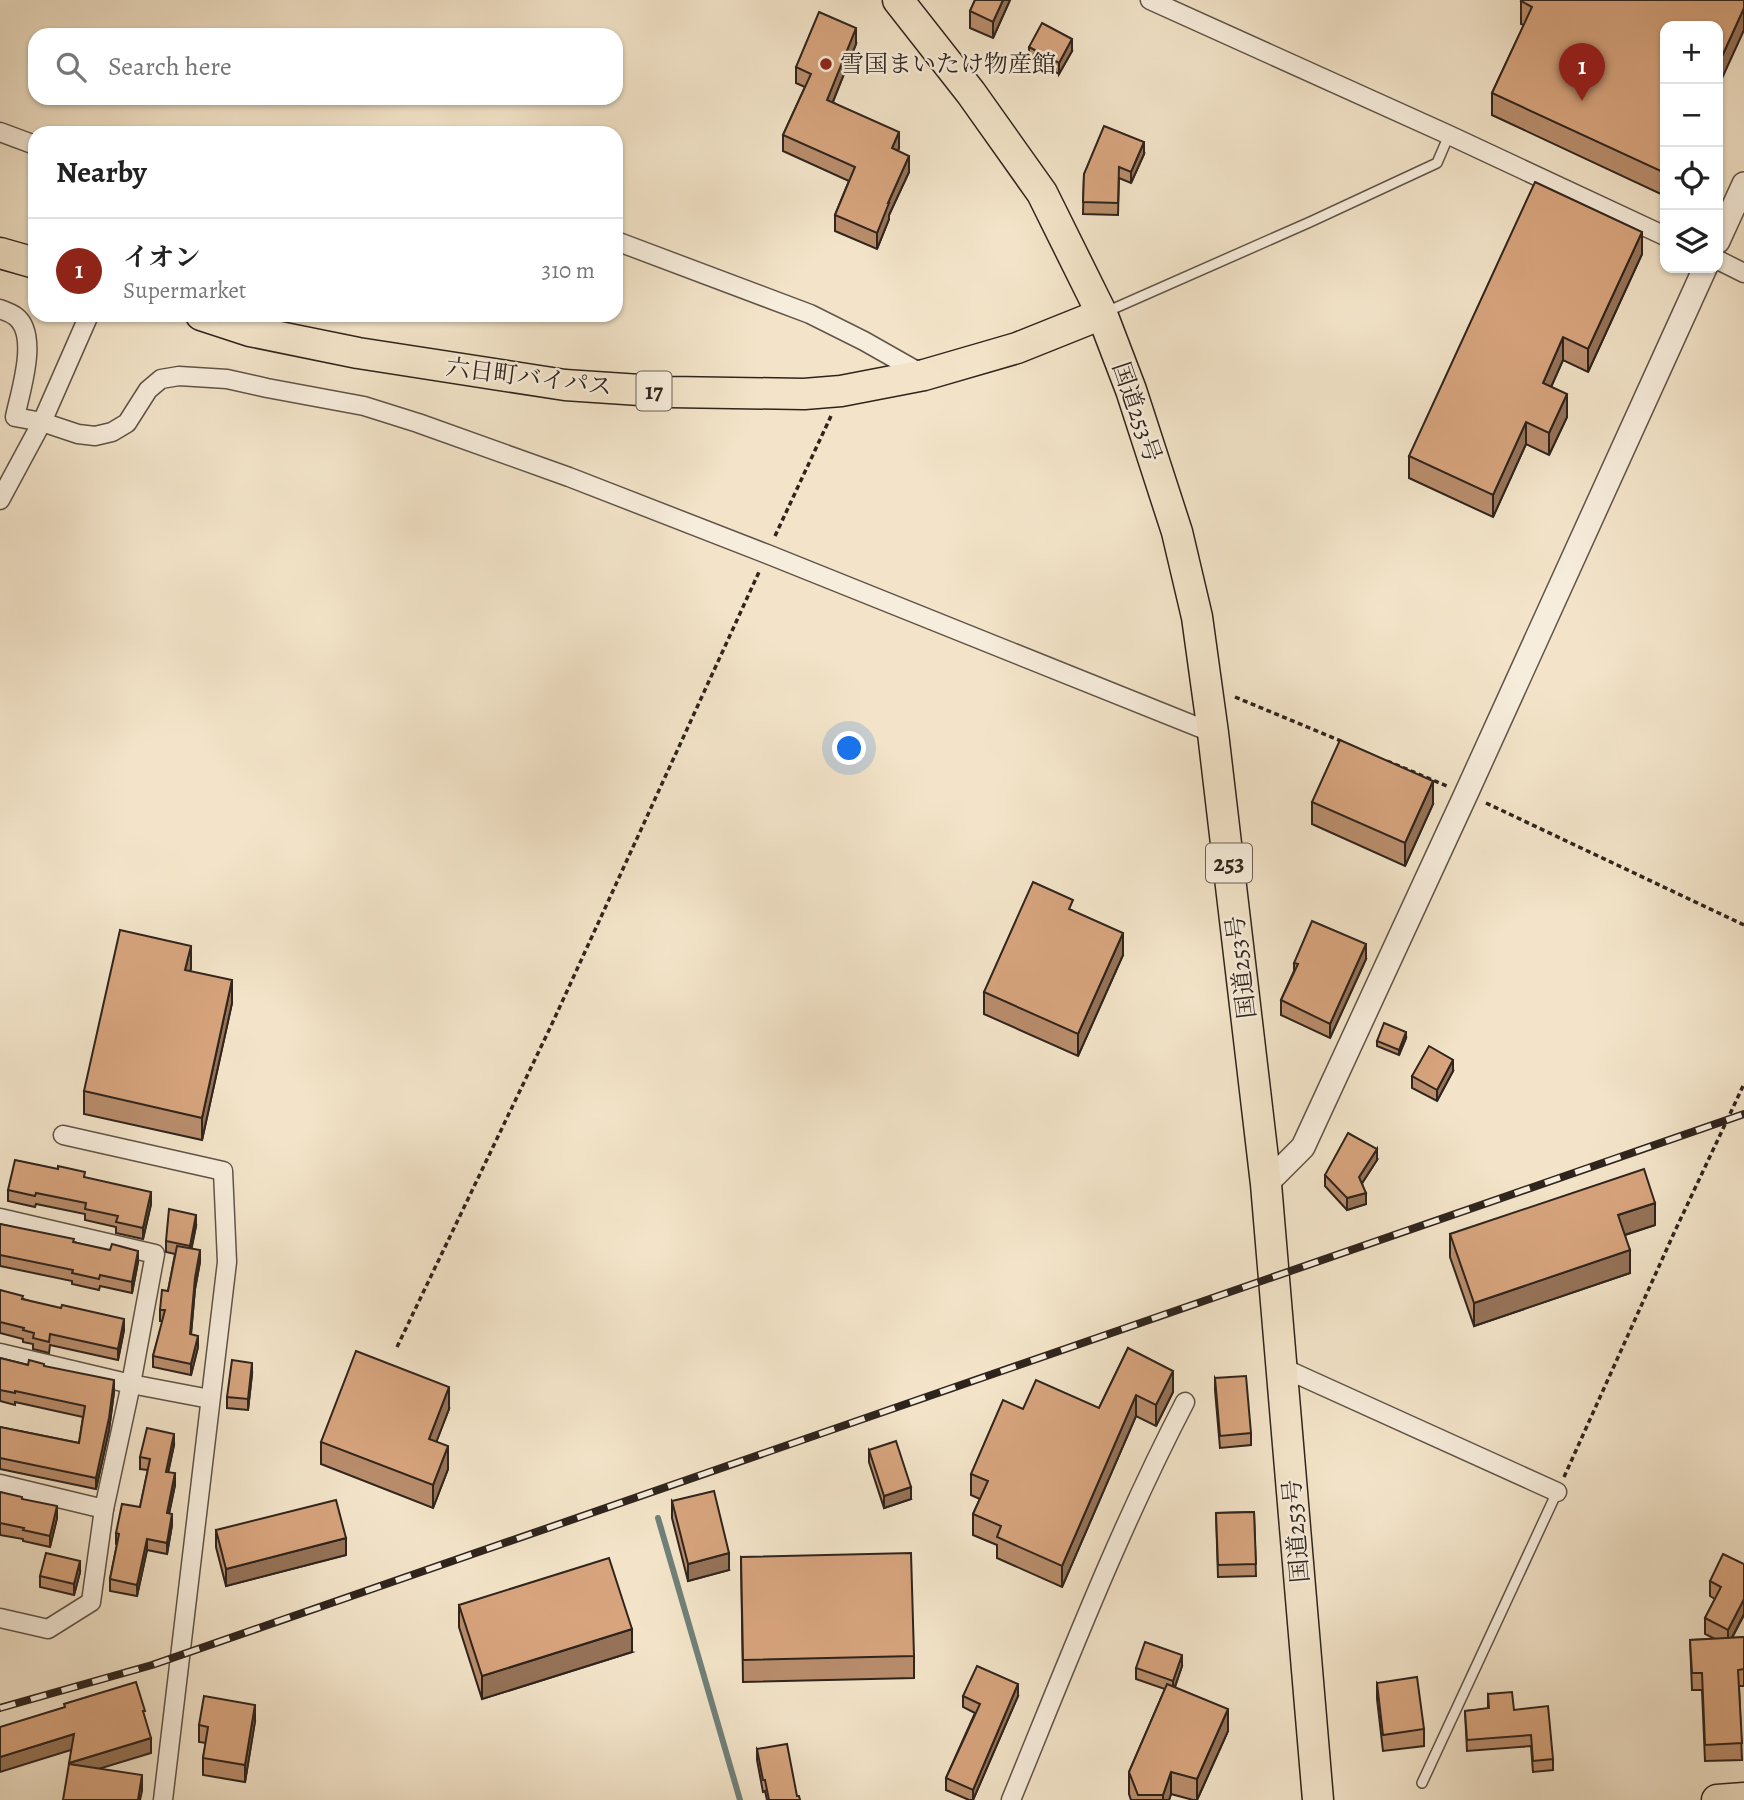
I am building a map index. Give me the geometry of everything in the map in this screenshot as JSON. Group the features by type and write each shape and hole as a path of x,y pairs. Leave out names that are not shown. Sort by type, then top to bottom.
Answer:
{"highway":[{"name":"国道253号","path":"898,0 971,93 1042,193 1102,314 1131,390 1177,532 1197,617 1266,1184 1318,1800"},
{"path":"0,253 28,262"},
{"name":"六日町バイパス","path":"222,322 250,331 358,353 565,385 670,392 804,394 841,391 924,375 1017,348 1102,314"},
{"path":"1717,1800 1744,1798"}],"street":[{"path":"1150,0 1660,234"},
{"path":"0,132 28,142"},
{"path":"1723,229 1744,184"},
{"path":"623,244 810,314 924,375"},
{"path":"1723,262 1744,273"},
{"path":"1266,1184 1303,1147 1703,273"},
{"path":"0,309 17,317 24,329 28,345 15,417 42,422 78,434 95,436 112,432 127,424 148,390 161,379 179,376 227,379 364,406 569,477 1213,733"},
{"path":"0,500 42,422 86,322"},
{"path":"63,1135 223,1171 227,1262 163,1800"},
{"path":"0,1218 155,1254 104,1509 91,1602 48,1629 0,1618"},
{"path":"0,1353 131,1384 210,1399"},
{"path":"1282,1367 1557,1492"},
{"path":"1011,1800 1088,1611 1185,1402"},
{"path":"0,1484 104,1509"}],"lane":[{"path":"1102,314 1437,163 1449,135"},
{"path":"1422,1783 1557,1492"}],"path":[{"path":"397,1347 551,1026 841,391"},
{"path":"1235,697 1351,746"},
{"path":"1376,756 1466,794 1744,925"},
{"path":"1557,1492 1744,1084"}],"building":[{"path":"975,0 1003,0 993,22 970,11"},
{"path":"1744,0 1744,8 1723,54 1723,21 1660,21 1660,171 1492,93 1532,7 1521,1"},
{"path":"819,12 856,28 827,100 899,132 892,148 909,156 877,233 835,215 855,167 783,135 811,74 796,67"},
{"path":"1042,23 1072,39 1059,63 1029,47"},
{"path":"1104,126 1144,142 1131,172 1119,167 1118,203 1083,202 1084,174"},
{"path":"1535,182 1642,232 1588,349 1563,337 1543,383 1567,394 1549,433 1526,422 1493,495 1409,456"},
{"path":"1340,740 1433,781 1405,843 1312,802"},
{"path":"1033,882 1073,900 1069,909 1123,933 1078,1034 984,992"},
{"path":"1312,921 1366,944 1330,1024 1281,1000 1298,964 1294,963"},
{"path":"120,930 191,946 185,970 232,980 202,1118 84,1091"},
{"path":"1384,1023 1406,1032 1399,1050 1377,1041"},
{"path":"1429,1046 1453,1060 1437,1090 1412,1076"},
{"path":"1348,1133 1377,1149 1359,1177 1366,1193 1347,1198 1325,1175"},
{"path":"15,1160 85,1172 84,1177 151,1192 143,1228 116,1222 118,1216 85,1209 86,1203 8,1190"},
{"path":"1644,1169 1655,1203 1618,1215 1630,1250 1474,1303 1450,1234"},
{"path":"169,1209 196,1215 190,1246 166,1241"},
{"path":"0,1224 74,1239 73,1242 110,1250 112,1244 138,1251 132,1282 100,1275 99,1279 72,1273 73,1270 0,1255"},
{"path":"177,1246 200,1250 190,1334 198,1336 191,1364 153,1356 165,1310 160,1310 162,1290 168,1291"},
{"path":"0,1290 23,1296 22,1299 124,1319 118,1349 50,1334 49,1342 33,1338 34,1333 23,1330 24,1328 0,1322"},
{"path":"1128,1348 1173,1371 1156,1405 1136,1395 1062,1566 997,1537 1001,1526 973,1514 988,1481 971,1474 1003,1400 1023,1409 1036,1380 1099,1408"},
{"path":"356,1351 449,1387 429,1439 448,1446 433,1485 321,1442"},
{"path":"0,1358 28,1365 29,1360 44,1366 114,1380 96,1478 0,1458 0,1427 79,1443 85,1406 0,1390"},
{"path":"232,1360 252,1363 248,1399 227,1397"},
{"path":"1246,1376 1251,1433 1220,1436 1215,1378"},
{"path":"147,1428 174,1434 166,1472 175,1473 167,1513 172,1514 167,1543 147,1539 137,1585 110,1579 122,1504 140,1507 150,1459 140,1457"},
{"path":"896,1441 911,1487 884,1496 869,1450"},
{"path":"714,1491 729,1553 688,1564 672,1501"},
{"path":"0,1492 57,1506 50,1536 0,1523"},
{"path":"336,1500 346,1538 226,1569 216,1530"},
{"path":"1254,1512 1256,1564 1218,1565 1216,1513"},
{"path":"46,1553 80,1561 74,1584 40,1576"},
{"path":"911,1553 914,1656 743,1660 741,1557"},
{"path":"1723,1554 1744,1564 1744,1599 1728,1630 1705,1618 1721,1587 1710,1581"},
{"path":"609,1558 632,1629 482,1676 459,1605"},
{"path":"1744,1637 1744,1669 1738,1670 1742,1743 1705,1745 1702,1673 1692,1673 1690,1640"},
{"path":"1145,1642 1182,1655 1173,1681 1136,1668"},
{"path":"977,1666 1018,1684 973,1790 946,1778 980,1704 963,1696"},
{"path":"1417,1677 1424,1729 1383,1735 1377,1683"},
{"path":"136,1682 151,1738 69,1763 74,1734 0,1757 0,1727"},
{"path":"1167,1684 1228,1709 1197,1779 1171,1772 1163,1795 1138,1795 1129,1772"},
{"path":"1512,1692 1514,1710 1548,1706 1553,1759 1533,1761 1531,1735 1467,1740 1465,1711 1489,1708 1488,1694"},
{"path":"204,1696 255,1705 245,1765 203,1758 208,1727 199,1725"},
{"path":"787,1744 800,1800 769,1800 757,1749"},
{"path":"69,1764 142,1775 138,1800 63,1800"}],"waterway":[{"path":"658,1518 740,1800"}],"railway":[{"path":"0,1708 152,1665 1744,1114"}],"place":[{"name":"雪国まいたけ物産館","path":"826,64"},
{"name":"イオン","path":"1582,101"}]}
